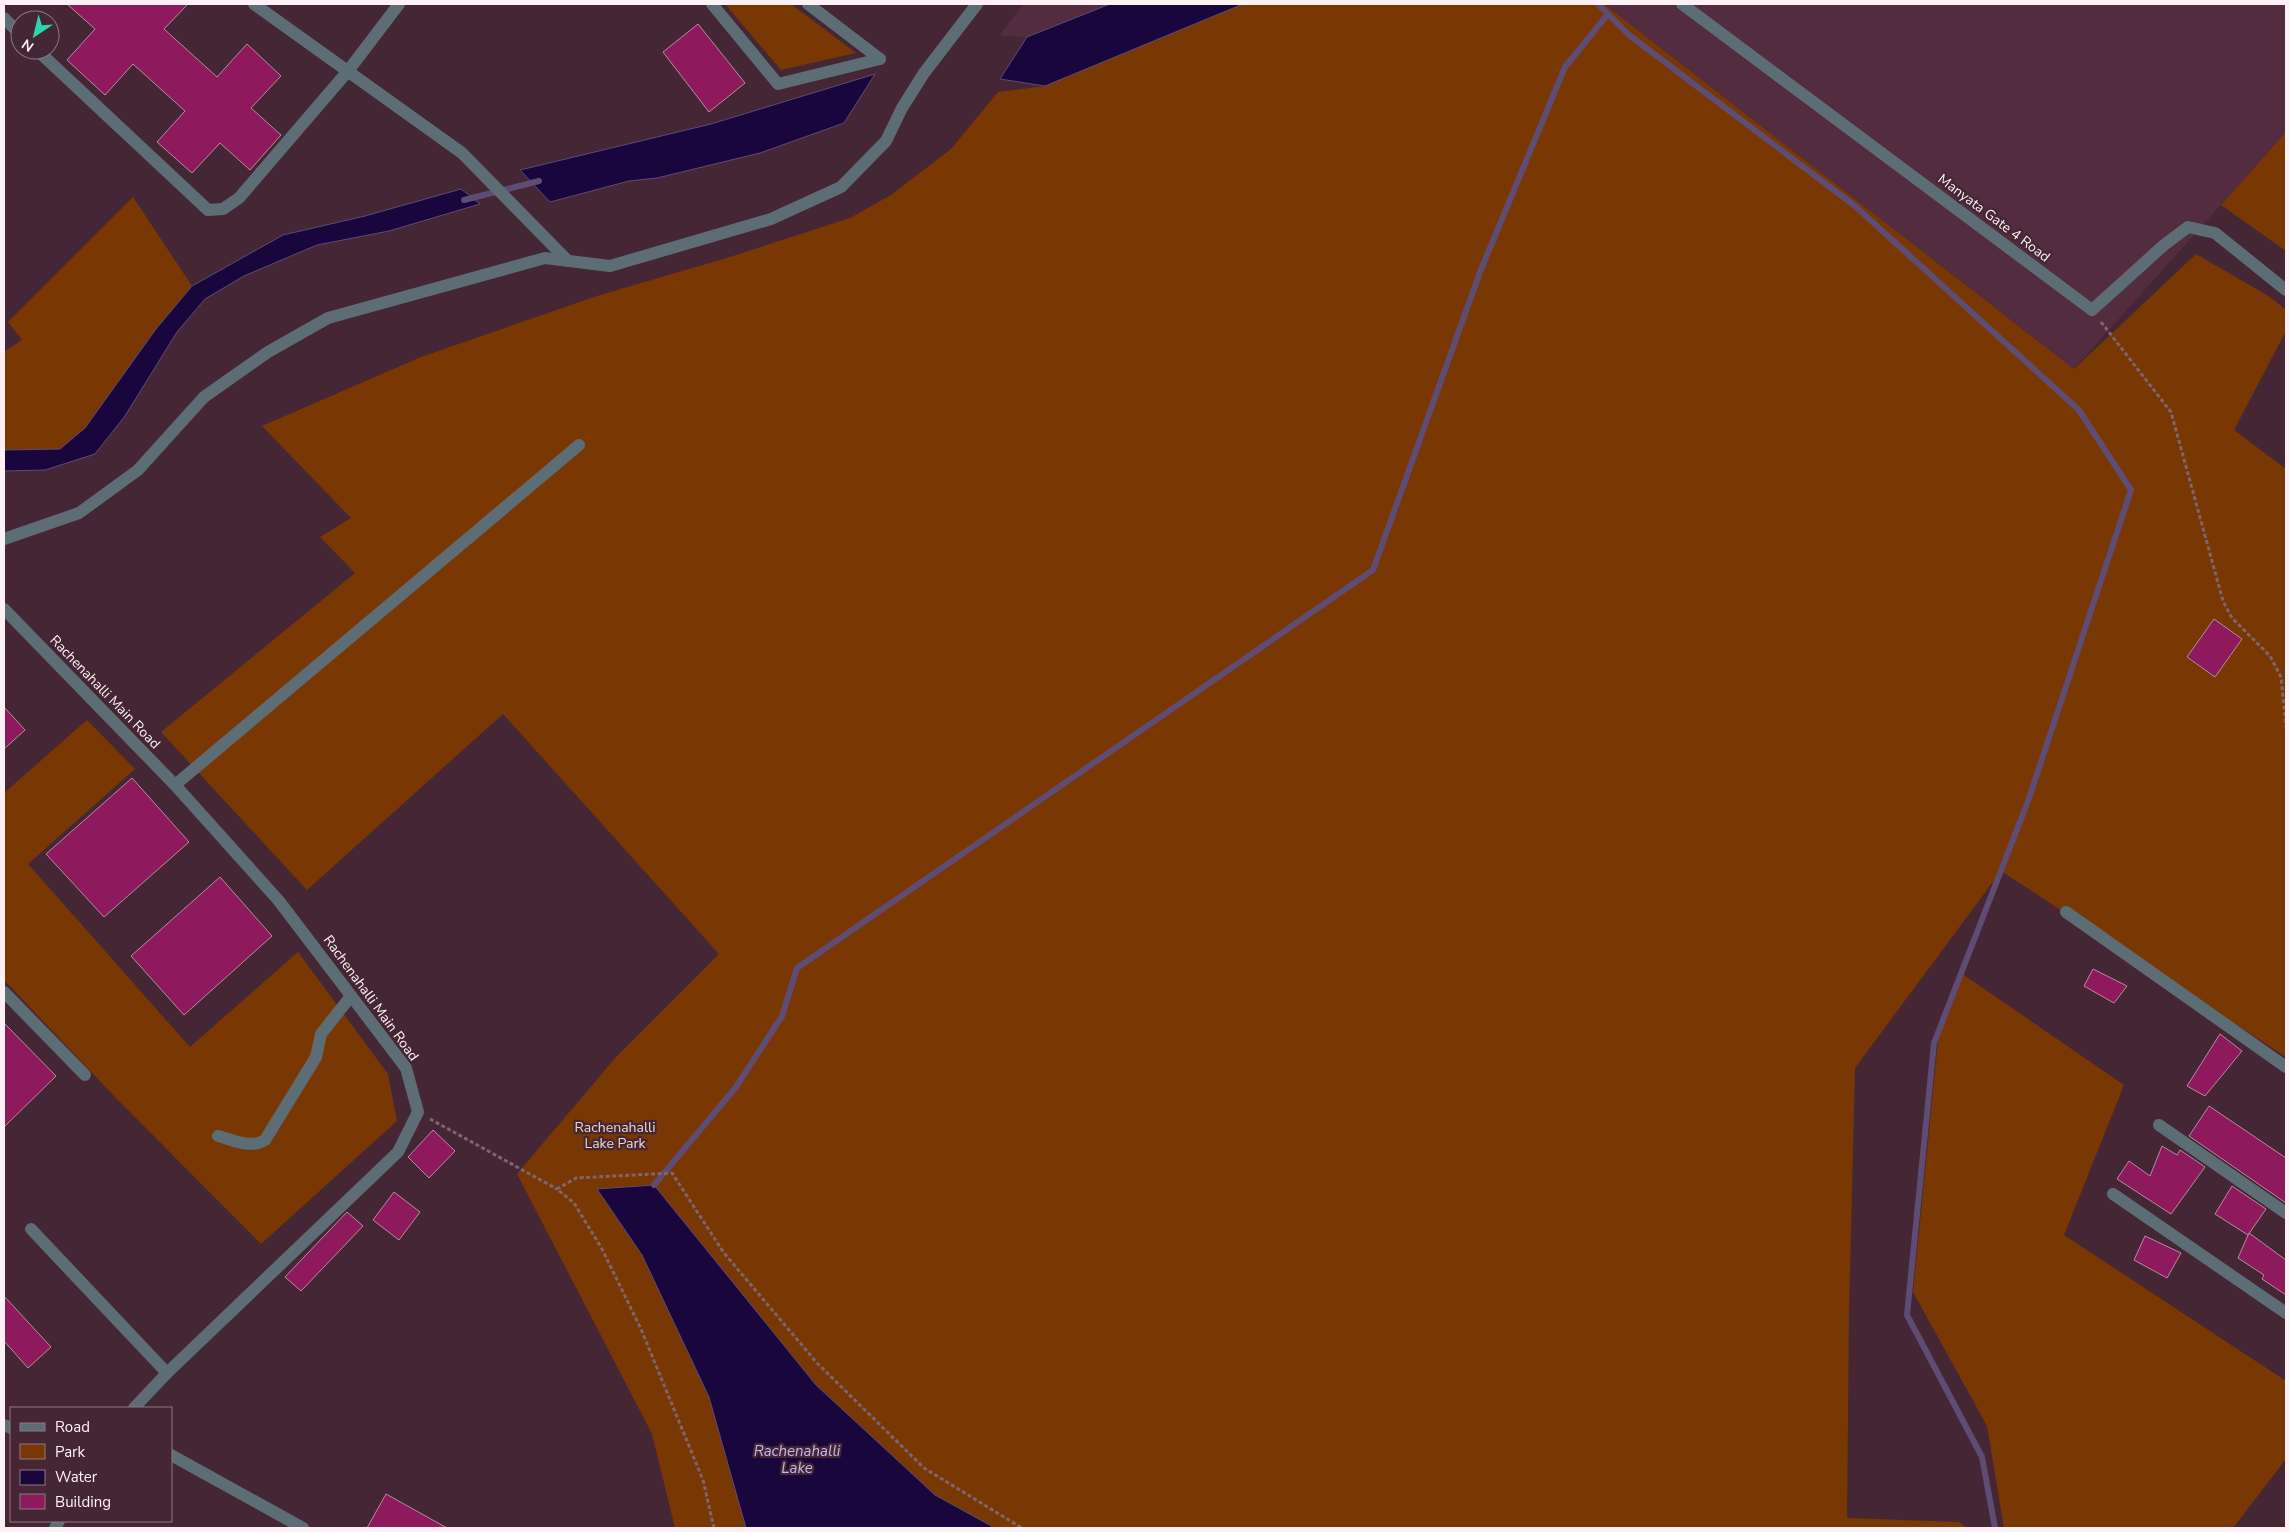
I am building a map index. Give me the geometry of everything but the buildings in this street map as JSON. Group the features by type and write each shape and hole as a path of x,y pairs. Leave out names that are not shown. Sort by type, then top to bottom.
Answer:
{"street":[{"path":"254,4 462,153 568,261"},
{"path":"48,60 208,210 224,209 238,198 348,71 399,4"},
{"path":"712,4 778,84 880,59 808,4"},
{"path":"4,539 79,513 138,470 204,397 268,352 328,318 545,258 610,266 772,219 841,187 886,141 902,108 914,89 976,4"},
{"name":"Manyata Gate 4 Road","path":"1682,4 2092,310"},
{"path":"2092,310 2164,245 2188,227 2215,233 2286,290"},
{"path":"175,786 579,445"},
{"name":"Rachenahalli Main Road","path":"4,608 175,786 279,901 406,1068 418,1112"},
{"path":"2066,912 2286,1067"},
{"path":"4,992 84,1075"},
{"path":"218,1136 251,1144 259,1144 265,1140 316,1057 321,1034 351,996"},
{"path":"135,1407 167,1372 398,1152 418,1112"},
{"path":"2159,1125 2286,1213"},
{"path":"2113,1194 2286,1313"},
{"path":"31,1229 167,1372"},
{"path":"172,1456 303,1528"}],"path":[{"path":"2092,310 2171,412 2223,601 2232,618 2270,656 2282,677 2286,727"},
{"path":"418,1112 556,1189 574,1203 602,1248 641,1329 703,1480 714,1528"},
{"path":"556,1189 576,1178 672,1173 724,1253 817,1363 924,1468 1022,1528"}],"shaded area":[{"path":"1023,4 1110,4 1027,37 999,36"},
{"path":"1604,4 2286,4 2286,132 2074,369"}],"green space":[{"path":"725,4 791,4 856,53 781,70"},
{"name":"Rachenahalli Lake Park","path":"1243,4 1604,4 2074,369 2196,254 2270,297 2286,310 2286,331 2234,430 2286,469 2286,1057 2001,871 1855,1068 1849,1313 1847,1518 1959,1522 1967,1528 995,1528 935,1495 816,1385 654,1185 598,1189 642,1255 709,1397 746,1528 675,1528 652,1434 517,1174 616,1057 719,954 503,714 307,890 161,732 355,573 320,537 351,518 262,426 421,357 597,296 730,257 850,218 891,195 951,149 998,92 1045,86"},
{"path":"2286,132 2286,251 2221,205"},
{"path":"133,197 192,286 156,329 85,428 60,449 4,450 4,352 22,340 8,322"},
{"path":"87,720 135,769 28,864 190,1047 298,952 388,1074 397,1121 261,1244 115,1097 4,980 4,793"},
{"path":"1961,973 2124,1085 2064,1235 2286,1381 2286,1459 2233,1528 2004,1528 1987,1426 1913,1292 1938,1041"}],"water":[{"path":"1110,4 1243,4 1045,86 1000,79 1027,37"},
{"path":"875,74 844,123 760,153 657,178 629,181 550,202 520,170 711,124"},
{"path":"461,189 480,204 389,231 317,245 244,276 205,299 177,332 125,416 95,454 45,470 4,471 4,450 60,449 85,428 156,329 192,286 283,235 365,216"},
{"name":"Rachenahalli Lake","path":"654,1185 816,1385 935,1495 995,1528 746,1528 709,1397 642,1255 597,1189"}],"waterway":[{"path":"1598,4 1629,35 1855,206 2079,410 2131,490 2028,801 1934,1043 1907,1315 1982,1457 1995,1528"},
{"path":"654,1185 736,1087 782,1016 797,968 1373,570 1480,272 1565,67 1608,14"},
{"path":"464,200 539,181"}]}
